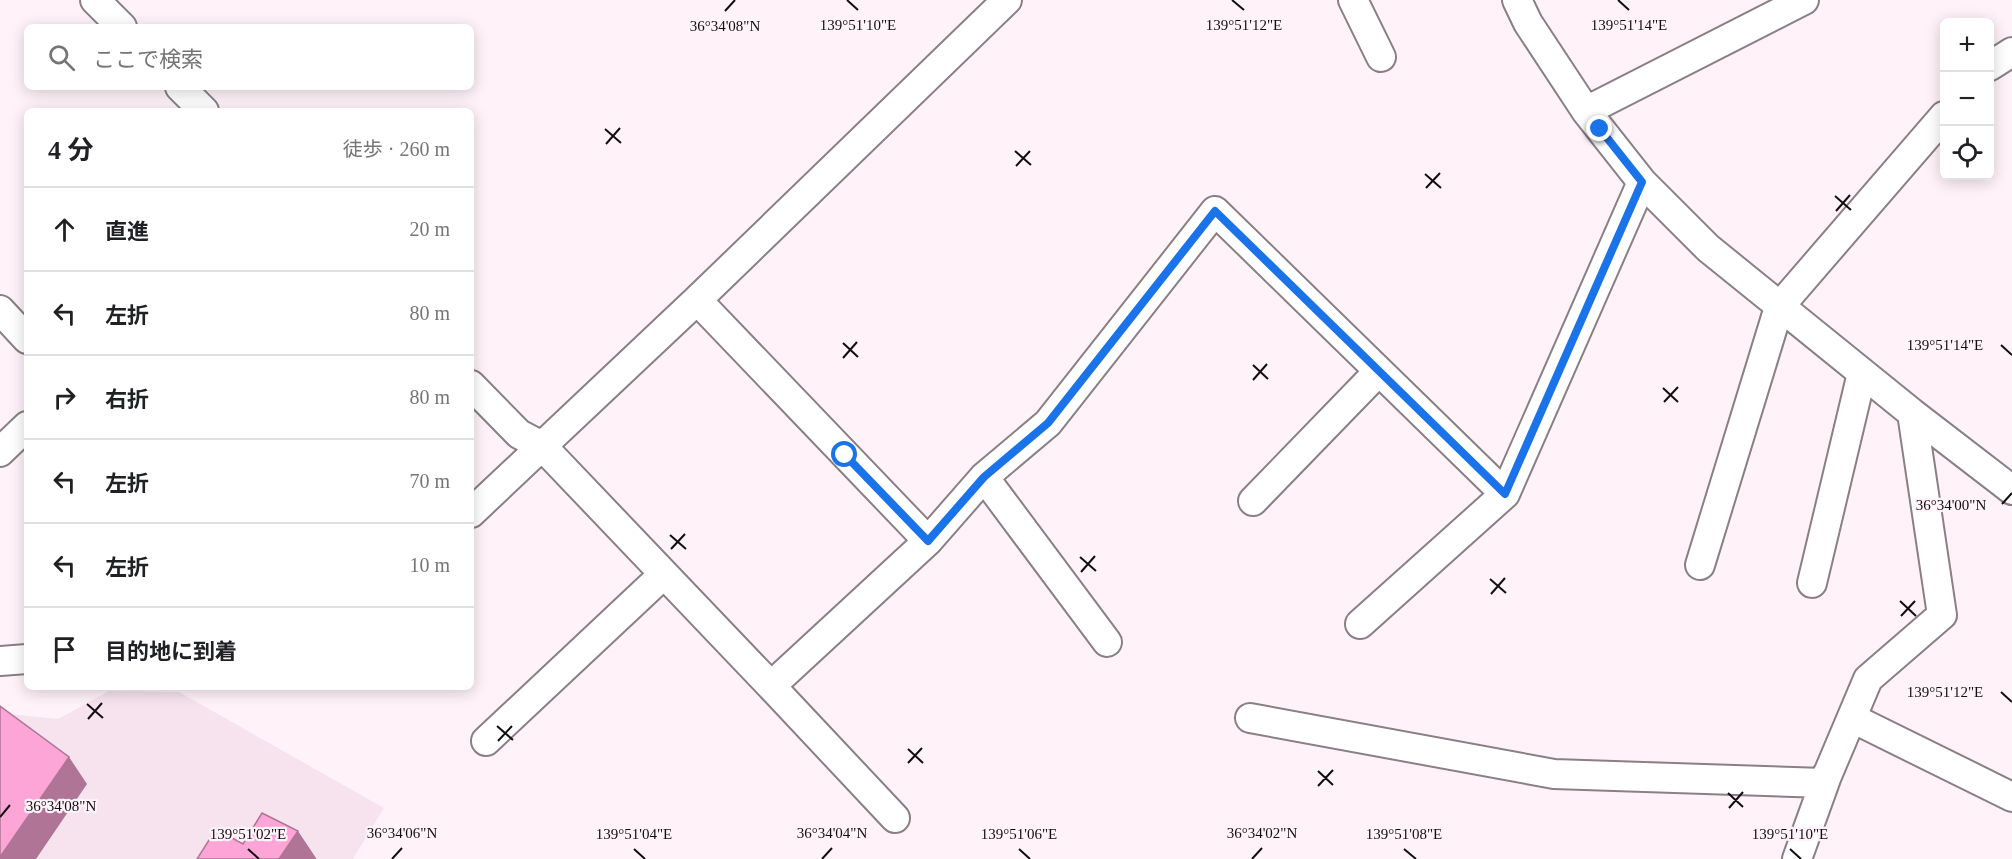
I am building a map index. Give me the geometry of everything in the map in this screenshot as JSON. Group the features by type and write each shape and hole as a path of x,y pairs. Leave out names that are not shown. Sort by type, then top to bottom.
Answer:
{"street":[{"path":"95,0 119,24"},
{"path":"474,510 697,300 1007,0"},
{"path":"1353,0 1381,57"},
{"path":"1517,0 1528,23 1586,111 1642,182 1708,248 1912,413 2009,480"},
{"path":"1586,111 1804,0"},
{"path":"1994,63 2012,52"},
{"path":"183,90 201,108"},
{"path":"1700,565 1779,307 1940,121"},
{"path":"1360,624 1505,494 1642,182"},
{"path":"771,686 928,541 984,477 1048,423 1215,211 1505,494"},
{"path":"697,300 928,541"},
{"path":"0,310 24,336"},
{"path":"1253,501 1379,371"},
{"path":"1812,583 1862,373"},
{"path":"474,388 519,434 542,446 895,818"},
{"path":"1250,718 1554,774 1824,783 1868,679 1942,615 1912,413"},
{"path":"0,452 24,429"},
{"path":"984,477 1107,642"},
{"path":"486,741 664,574"},
{"path":"0,661 24,659"},
{"path":"1852,718 2012,797"},
{"path":"1797,859 1828,773"}],"shaded area":[{"path":"109,691 179,692 384,808 353,859 0,859 0,713 58,719"}],"building":[{"path":"0,706 69,757 0,857"},
{"path":"262,813 298,831 279,859 197,859 216,829 243,844"}],"route":[{"path":"845,455 928,541 984,477 1048,423 1215,211 1505,494 1642,182 1600,129"}]}
